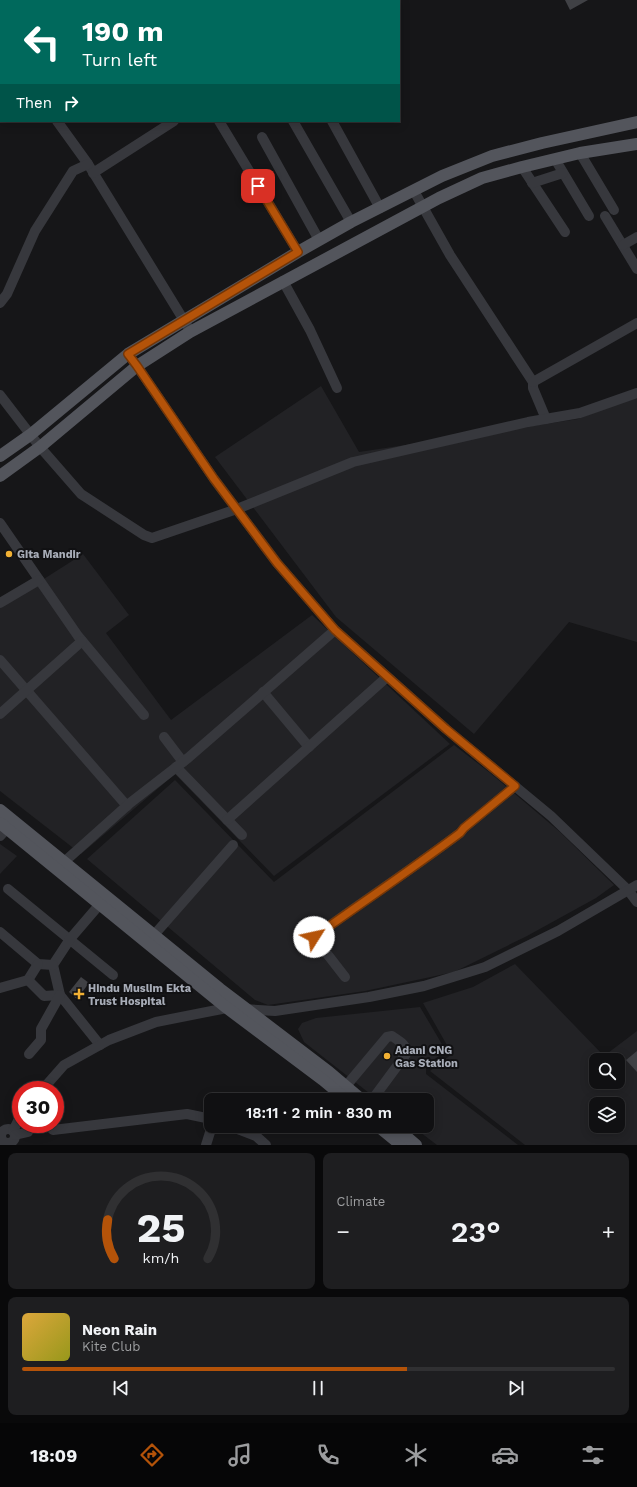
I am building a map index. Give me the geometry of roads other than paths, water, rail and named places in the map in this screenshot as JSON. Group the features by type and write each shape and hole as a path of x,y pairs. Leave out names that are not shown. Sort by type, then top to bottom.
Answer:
{"main road":[{"path":"0,456 30,435 128,354 351,222 442,176 492,156 542,143 637,122"},
{"path":"0,476 40,447 137,366 190,332 423,208 482,178 555,159 637,144"},
{"path":"0,810 5,827 227,1008 338,1093"},
{"path":"5,827 64,862 220,989 354,1093"},
{"path":"386,1133 401,1145"},
{"path":"402,1133 416,1145"}],"street":[{"path":"58,122 88,164 190,332"},
{"path":"93,173 172,122"},
{"path":"220,122 298,252"},
{"path":"294,122 351,222"},
{"path":"333,122 380,208"},
{"path":"262,137 319,240"},
{"path":"580,154 614,210"},
{"path":"555,159 590,216"},
{"path":"0,303 7,294 35,231 74,171 88,164"},
{"path":"522,167 566,232"},
{"path":"532,183 563,173"},
{"path":"414,191 450,255 533,382 533,388 546,419"},
{"path":"606,216 637,268"},
{"path":"623,245 637,237"},
{"path":"284,281 310,330 336,388"},
{"path":"533,382 637,323"},
{"path":"128,354 214,479 277,563 335,630 446,729 551,816 628,890 637,902"},
{"path":"0,396 30,435 81,494 144,535 152,538 237,509 353,462 546,419 580,413 637,392"},
{"path":"0,523 82,641 144,715"},
{"path":"0,603 39,580"},
{"path":"64,862 127,806 180,765 335,630"},
{"path":"0,714 82,641"},
{"path":"0,660 127,806"},
{"path":"227,820 387,676"},
{"path":"263,692 309,747"},
{"path":"164,737 180,765 227,820 242,835"},
{"path":"345,977 314,937 454,838 515,786"},
{"path":"154,935 233,845"},
{"path":"50,1081 64,1065 109,1040 156,1022 227,1008 275,1010 369,997 424,986 485,967 558,931 637,886"},
{"path":"8,889 113,975"},
{"path":"100,904 70,939 54,965 60,995 100,1045"},
{"path":"0,932 38,964 54,965"},
{"path":"0,987 28,980 38,964"},
{"path":"28,980 44,996 60,995"},
{"path":"29,1054 41,1040 41,1029 60,995"},
{"path":"346,1086 387,1037 392,1036 405,1046 407,1050 406,1054 377,1093"},
{"path":"1,1135 3,1142 28,1132 30,1128 49,1126 53,1130 186,1114 204,1118"},
{"path":"206,1145 210,1133"},
{"path":"248,1133 256,1136 266,1145"}],"place":[{"name":"Gita Mandir","path":"9,554"},
{"name":"Hindu Muslim Ekta Trust Hospital","path":"79,994"},
{"name":"Adani CNG Gas Station","path":"387,1056"}]}
